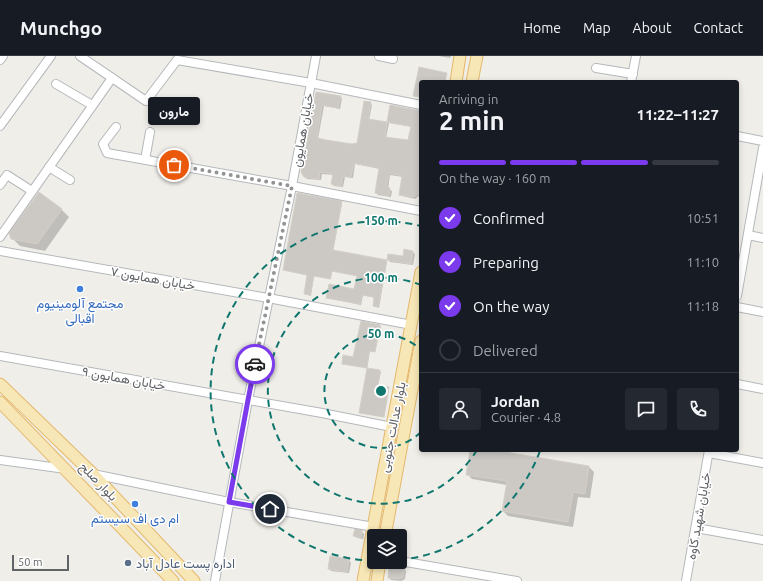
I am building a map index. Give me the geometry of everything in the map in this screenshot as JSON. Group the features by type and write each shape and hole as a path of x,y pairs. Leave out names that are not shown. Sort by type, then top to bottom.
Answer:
{"main road":[{"path":"456,80 460,56"},
{"path":"472,80 477,56"},
{"name":"بلوار عدالت جنوبی","path":"363,581 419,284"},
{"name":"بلوار عدالت جنوبی","path":"386,529 419,351"},
{"name":"بلوار صلح","path":"0,384 93,474 194,581"},
{"name":"بلوار صلح","path":"0,402 173,581"},
{"path":"134,540 146,530"},
{"path":"377,581 379,569"}],"street":[{"path":"0,60 3,56"},
{"path":"0,126 51,56"},
{"path":"80,56 146,101 175,58 201,60 419,105"},
{"name":"خیابان همایون","path":"216,581 248,400 292,186 316,56"},
{"path":"379,56 393,59"},
{"path":"596,68 632,78 636,56"},
{"path":"0,236 112,78"},
{"path":"56,84 92,105"},
{"path":"116,127 103,144 107,153 419,211"},
{"path":"145,160 150,132"},
{"path":"739,136 763,141"},
{"path":"739,285 748,235 760,183 763,148"},
{"path":"49,167 70,180"},
{"path":"0,185 7,175 32,191"},
{"path":"748,235 763,238"},
{"name":"خیابان همایون ۷","path":"0,251 412,325"},
{"path":"739,307 763,312"},
{"name":"خیابان همایون ۹","path":"0,356 322,413 392,427"},
{"path":"739,384 763,389"},
{"path":"709,452 763,463"},
{"name":"خیابان شهید کاوه","path":"686,581 709,452"},
{"path":"0,460 66,469"},
{"path":"93,474 229,502 374,527"},
{"path":"696,528 763,540"},
{"path":"407,562 517,581"}],"building":[{"path":"419,67 447,73 445,80 419,80 419,97 413,96"},
{"path":"316,92 341,96 338,108 322,105 317,138 326,140 352,144 357,143 364,101 371,102 368,119 387,122 390,105 419,111 419,194 413,197 399,195 402,176 389,173 386,187 390,188 389,196 375,193 379,168 354,163 351,177 343,176 341,186 331,184 333,174 320,172 319,179 304,177 301,172","holes":["387,122 411,126 408,140 385,137"]},
{"path":"39,192 62,209 37,244 11,239 9,233"},
{"path":"297,193 342,201 333,250 387,260 378,307 373,306 374,297 362,295 360,304 326,298 329,284 354,289 357,276 332,271 330,279 314,276 310,295 304,294 307,275 283,270"},
{"path":"404,249 413,251 411,264 387,260 388,254 403,256"},
{"path":"361,321 380,325 375,352 369,351 367,368 342,364 343,355 353,357"},
{"path":"367,368 380,370 378,385 389,387 384,417 359,413"},
{"path":"470,452 505,452 589,466 585,494 573,492 568,522 502,511 507,481 466,475"},
{"path":"355,529 362,530 361,538 353,536"},
{"path":"330,556 349,559 347,572 328,569"},
{"path":"389,569 405,569 403,577 399,579 388,578"}],"way so far":[{"path":"174,165 292,186 255,364"}],"place":[{"name":"مارون","path":"174,165"},
{"name":"مجتمع آلومینیوم اقبالی","path":"80,289"},
{"name":"ام دی اف سیستم","path":"135,504"},
{"name":"اداره پست عادل آباد","path":"128,563"}],"route":[{"path":"255,364 229,502 270,509"}]}
